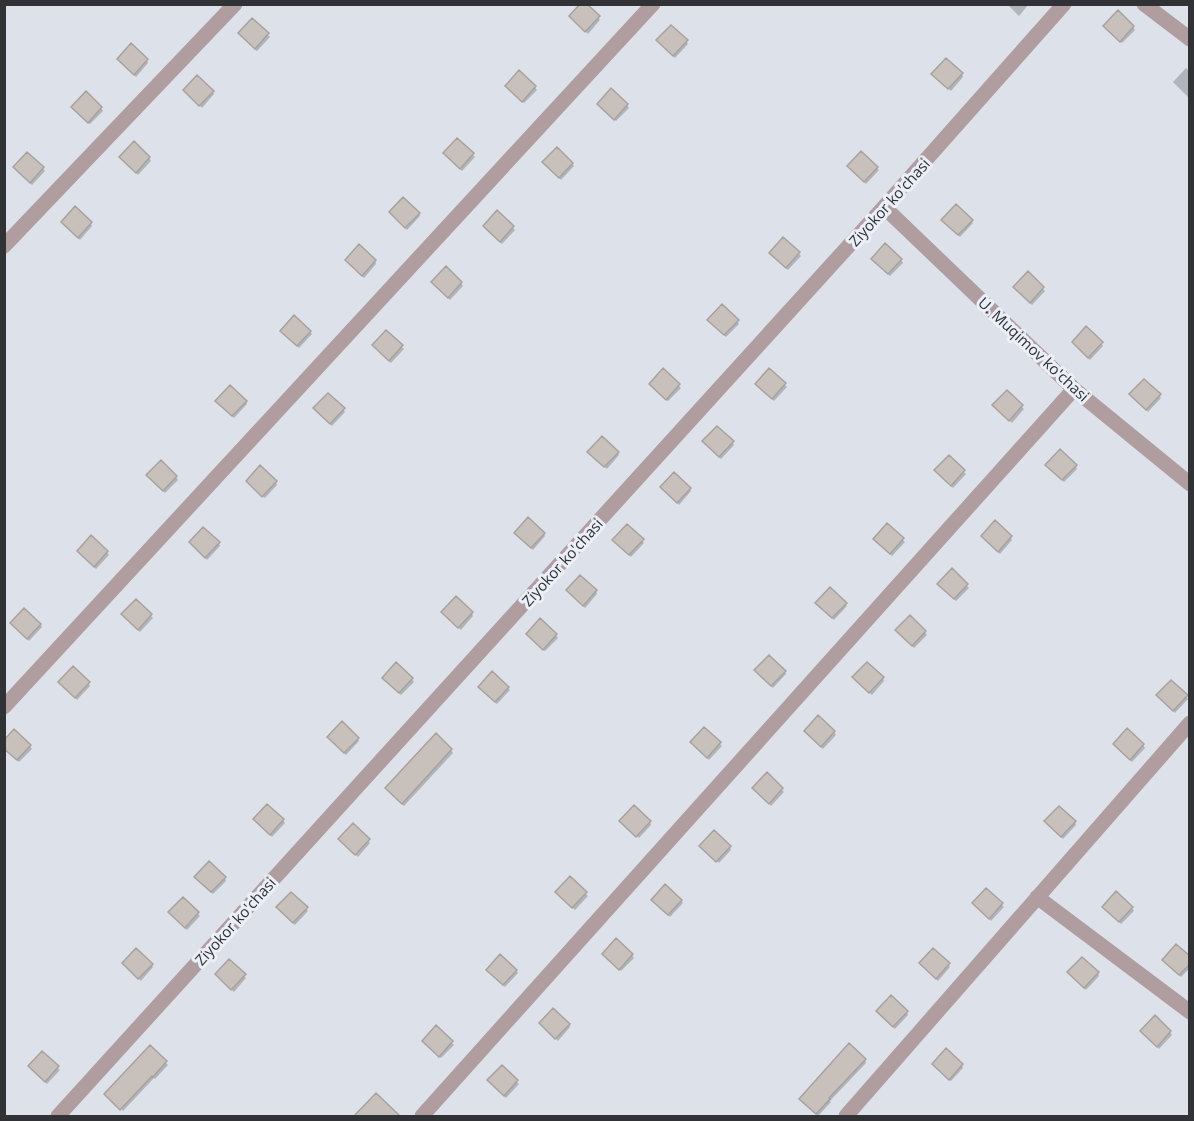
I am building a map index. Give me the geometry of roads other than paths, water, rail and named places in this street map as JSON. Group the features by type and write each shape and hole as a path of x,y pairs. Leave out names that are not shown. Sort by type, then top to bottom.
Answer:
{"street":[{"path":"4,246 235,4"},
{"path":"4,707 653,4"},
{"name":"Ziyokor ko'chasi","path":"58,1116 884,207 1064,4"},
{"path":"1144,4 1190,39"},
{"name":"U. Muqimov ko'chasi","path":"884,207 1074,389 1190,484"},
{"path":"423,1116 1074,389"},
{"path":"846,1116 1190,723"},
{"path":"1037,897 1190,1012"}]}
